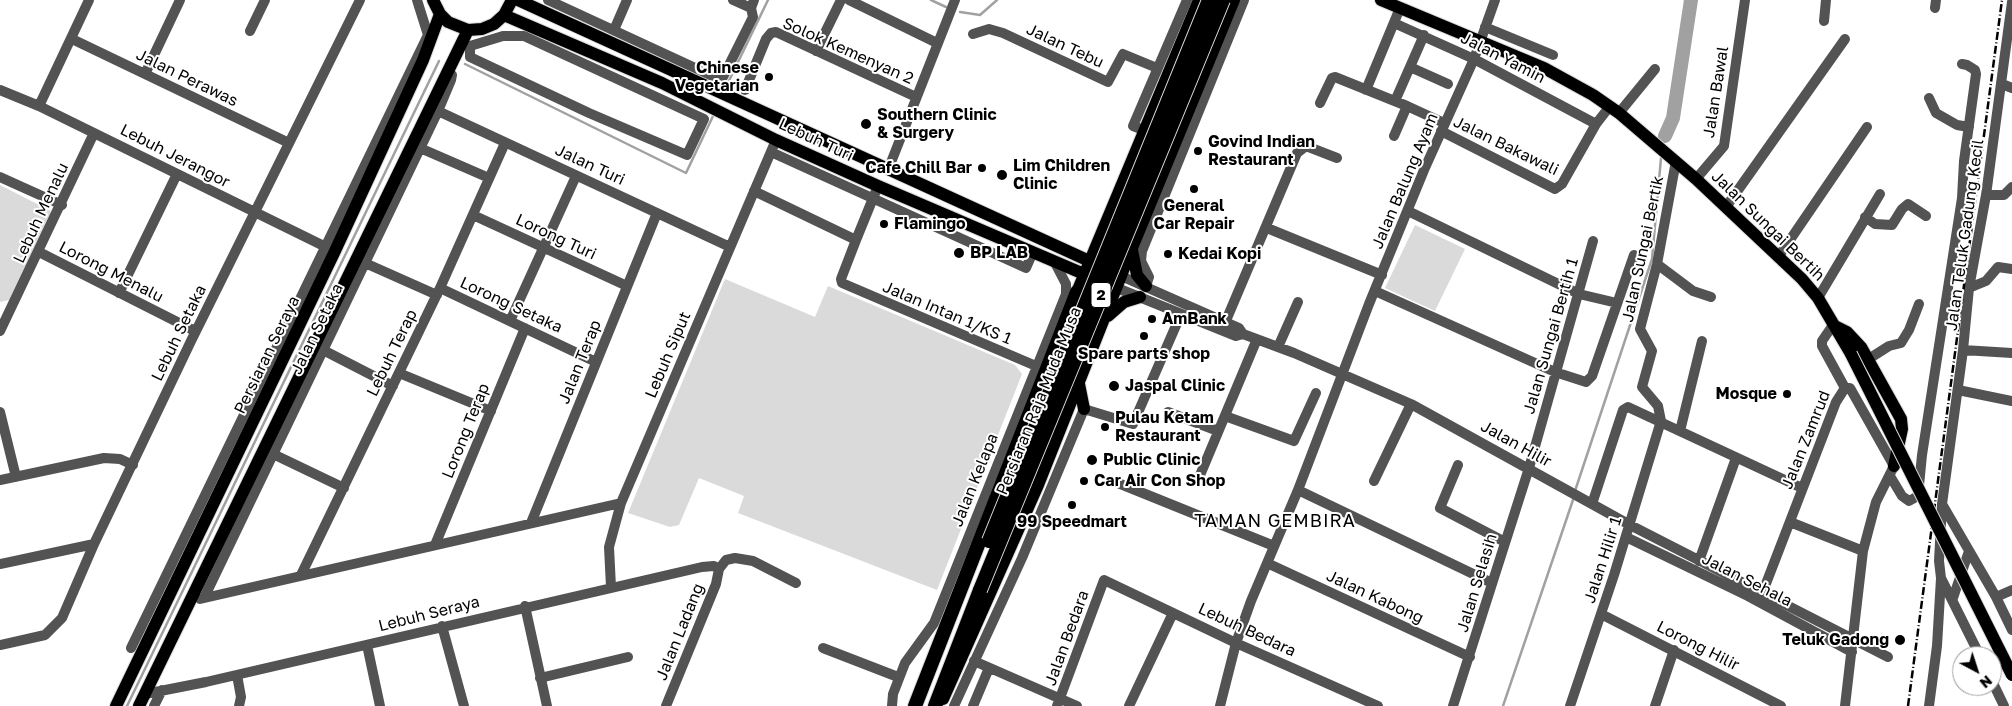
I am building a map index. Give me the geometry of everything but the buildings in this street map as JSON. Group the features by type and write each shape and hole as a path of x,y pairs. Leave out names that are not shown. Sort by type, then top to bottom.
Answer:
{"highway":[{"name":"Persiaran Raja Muda Musa","path":"935,706 976,588 1209,0"},
{"name":"Persiaran Raja Muda Musa","path":"922,706 976,588 1223,0"},
{"path":"915,706 1022,418 1057,330 1077,292"}],"main road":[{"path":"433,0 440,14 448,22 468,30 488,26 504,15 512,0"},
{"name":"Lebuh Turi","path":"518,0 668,69 723,89 885,169 1067,252 1117,288"},
{"path":"1077,292 1146,131 1199,0"},
{"path":"940,706 1044,487 1079,384 1121,276 1234,0"},
{"name":"Jalan Sungai Bertih","path":"1381,0 1544,68 1615,110 1676,161 1779,256 1818,298 1851,354 2012,675"},
{"name":"Persiaran Seraya","path":"116,706 330,249 424,60 440,14"},
{"name":"Lebuh Turi","path":"504,15 711,106 773,146 844,170 1066,266 1087,268 1121,276"},
{"path":"139,706 468,30"},
{"path":"1184,123 1211,81"},
{"path":"844,170 867,176 885,169"},
{"path":"1109,218 1110,241 1118,248 1125,246 1140,230"},
{"path":"1067,252 1082,250 1100,237"},
{"path":"1105,319 1124,302 1143,292 1133,263 1132,248"},
{"path":"1066,266 1077,281 1077,292"},
{"path":"1057,330 1079,320 1088,324 1094,333 1093,350"},
{"path":"1833,325 1852,337 1868,360 1901,419 1902,429 1892,471"},
{"path":"1079,384 1084,409"}],"street":[{"path":"39,106 89,0"},
{"path":"145,74 180,0"},
{"path":"250,31 265,0"},
{"name":"Lebuh Setaka","path":"0,645 45,635 62,618 94,544 196,331 360,0"},
{"name":"Persiaran Seraya","path":"131,648 330,249 428,35 417,0"},
{"name":"Lebuh Turi","path":"548,0 614,30 723,89"},
{"path":"614,30 627,0"},
{"path":"723,89 724,77 753,17 752,4 733,0"},
{"path":"816,51 841,0"},
{"path":"849,0 937,43"},
{"path":"885,169 911,117 916,97 955,0"},
{"path":"1143,292 1148,277 1141,261 1142,251 1244,0"},
{"name":"Jalan Balung Ayam","path":"1220,706 1236,643 1267,563 1298,490 1375,290 1443,127 1474,59 1495,0"},
{"name":"Jalan Bawal","path":"1696,179 1724,146 1746,0"},
{"path":"1824,21 1826,0"},
{"name":"Jalan Teluk Gadung Kecil","path":"1941,578 1939,561 1942,504 1964,350 1969,288 2007,78 2012,2"},
{"path":"1186,3 1193,16"},
{"path":"1146,131 1133,126 1186,3"},
{"path":"1366,90 1400,8"},
{"name":"Jalan Yamin","path":"1394,23 1474,59 1596,124"},
{"path":"1485,27 1553,54"},
{"name":"Jalan Tebu","path":"973,34 989,29 1003,33 1108,82 1123,54 1157,68"},
{"name":"Solok Kemenyan 2","path":"745,90 770,33 776,32 916,97"},
{"path":"1395,101 1424,35"},
{"path":"503,36 524,36 655,97 704,120 686,155 474,60 468,52 470,46 503,36"},
{"name":"Jalan Perawas","path":"72,39 289,143"},
{"path":"1726,207 1845,39"},
{"path":"1929,98 1936,114 1957,125 1969,127 1976,74 1975,70 1962,64"},
{"path":"1410,66 1448,84"},
{"path":"655,97 668,69"},
{"path":"1596,124 1615,110 1655,69"},
{"name":"Jalan Setaka","path":"204,598 438,110 451,80 452,75 448,72"},
{"name":"Jalan Bakawali","path":"1320,104 1332,78 1366,90 1407,106 1525,176 1554,189 1558,188 1596,124"},
{"name":"Lebuh Jerangor","path":"0,90 39,106 330,249"},
{"path":"1394,136 1407,106"},
{"name":"Jalan Turi","path":"438,110 730,247"},
{"path":"1779,256 1867,127"},
{"name":"Jalan Zamrud","path":"1762,594 1836,402 1845,388 1850,388 1853,391 1892,471 1902,496 1909,501 1918,496 1922,455 1962,198 1969,127"},
{"name":"Lebuh Menalu","path":"0,331 3,318 39,252 94,133"},
{"name":"Lebuh Terap","path":"301,575 439,292 506,143"},
{"path":"773,146 873,199 1026,268 1033,252"},
{"name":"Lebuh Siput","path":"611,587 609,546 621,503 773,146"},
{"path":"1224,326 1301,148 1312,146 1337,158"},
{"path":"420,148 489,178"},
{"name":"Jalan Sungai Bertik","path":"1661,421 1658,406 1642,387 1652,350 1640,329 1656,264 1676,161"},
{"path":"119,293 177,174"},
{"path":"510,321 576,176"},
{"path":"0,177 62,205"},
{"path":"754,191 856,240 878,186"},
{"path":"1986,195 2004,195 2012,188"},
{"path":"1818,298 1880,194"},
{"path":"1865,217 1875,224 1892,225 1902,209 1908,204 1926,216"},
{"path":"1408,211 1579,294 1617,303"},
{"name":"Jalan Terap","path":"531,523 656,213"},
{"name":"Lorong Turi","path":"473,215 627,286"},
{"path":"1267,228 1382,275"},
{"name":"Jalan Intan 1/KS 1","path":"856,240 841,279 847,286 1036,366"},
{"name":"Jalan Sungai Bertih 1","path":"1529,468 1593,241"},
{"name":"Lorong Menalu","path":"39,252 196,331"},
{"path":"1375,290 1555,372 1583,381 1591,379 1634,255"},
{"name":"Jalan Kelapa","path":"892,706 898,677 905,663 934,623 1022,418 1036,366 1057,330 1066,294 1066,284 1054,261"},
{"name":"Lorong Setaka","path":"365,262 510,321 596,362"},
{"path":"1656,264 1693,290 1711,297"},
{"path":"1969,288 1986,281 1998,267 2012,269"},
{"name":"Jalan Hilir","path":"1121,276 1143,292 1181,314 1224,326 1239,328 1240,335 1278,347 1342,373 1410,404 1630,525 1888,657"},
{"name":"Jalan Hilir","path":"1117,288 1143,292 1224,326"},
{"path":"1278,347 1298,302"},
{"path":"1868,360 1889,346 1901,343 1909,330 1919,304"},
{"path":"954,706 1022,558 1044,487 1084,409 1133,424 1181,314"},
{"path":"1833,325 1822,341 1822,346 1845,388"},
{"name":"Lorong Terap","path":"435,545 525,328"},
{"path":"1198,480 1257,339"},
{"path":"1680,431 1702,341"},
{"path":"323,350 393,386"},
{"path":"1964,350 2012,353"},
{"path":"400,374 491,410"},
{"path":"1958,390 2012,401"},
{"path":"1224,416 1294,442 1316,393"},
{"path":"1374,481 1410,404"},
{"path":"1592,504 1623,410 1628,407 1634,408 1802,488"},
{"path":"0,412 16,477"},
{"path":"1168,412 1218,430"},
{"name":"Jalan Hilir 1","path":"1570,706 1630,525 1661,421"},
{"path":"273,454 344,488"},
{"path":"0,480 104,458 120,459 133,464"},
{"path":"1699,561 1736,458"},
{"path":"1458,465 1440,508 1505,542"},
{"name":"Jalan Selasih","path":"1453,706 1529,468"},
{"path":"1845,706 1864,551 1876,502 1892,471"},
{"path":"1113,481 1274,546"},
{"path":"1298,490 1492,583"},
{"path":"190,601 621,503"},
{"path":"1942,504 1996,597 2012,630"},
{"path":"1790,522 1864,551"},
{"name":"Jalan Sehala","path":"1626,537 1748,596 1852,652"},
{"path":"0,564 94,544"},
{"path":"1953,598 1968,551"},
{"path":"720,569 726,560 735,558 753,561 796,583"},
{"name":"Jalan Kabong","path":"1267,563 1470,657"},
{"name":"Lebuh Seraya","path":"145,694 236,675 525,606 702,567 714,566 720,569"},
{"name":"Jalan Ladang","path":"666,706 716,584 720,569"},
{"path":"1941,578 1953,598 1975,646"},
{"path":"1929,706 1937,646 1941,578"},
{"name":"Lebuh Bedara","path":"1104,580 1236,643 1378,706"},
{"name":"Jalan Bedara","path":"1058,702 1104,580"},
{"path":"1996,597 2012,590"},
{"path":"525,606 547,706"},
{"path":"1129,706 1173,613"},
{"name":"Lorong Hilir","path":"1601,614 1781,706"},
{"path":"442,626 464,706"},
{"path":"367,645 380,706"},
{"path":"823,648 898,677"},
{"path":"1655,706 1674,650"},
{"path":"540,678 628,658"},
{"path":"974,661 1058,702 1077,706"},
{"path":"973,706 989,668"},
{"path":"236,675 241,697 239,706"},
{"path":"154,706 162,690"}],"shaded area":[{"path":"0,185 51,211 9,300 0,302"},
{"path":"1415,225 1465,249 1435,311 1385,288"},
{"path":"725,279 815,317 828,286 1015,365 1022,374 937,590 738,513 744,496 699,478 679,525 670,527 628,513"}],"waterway":[{"path":"724,91 768,0"},
{"path":"931,0 946,7"},
{"path":"960,12 980,15 997,0"},
{"path":"1665,136 1673,118 1691,0"},
{"path":"127,706 439,61"},
{"path":"465,64 686,173 714,114"},
{"path":"1575,491 1652,259 1661,158"},
{"path":"1503,706 1574,497"}],"railway":[{"path":"1908,706 2002,0"}],"place":[{"name":"Chinese Vegetarian","path":"769,77"},
{"name":"Southern Clinic & Surgery","path":"866,124"},
{"name":"Govind Indian Restaurant","path":"1198,151"},
{"name":"Cafe Chill Bar","path":"982,168"},
{"name":"Lim Children Clinic","path":"1002,175"},
{"name":"General Car Repair","path":"1194,189"},
{"name":"Flamingo","path":"884,224"},
{"name":"BP LAB","path":"959,253"},
{"name":"Kedai Kopi","path":"1168,254"},
{"name":"AmBank","path":"1152,319"},
{"name":"Spare parts shop","path":"1144,336"},
{"name":"Jaspal Clinic","path":"1114,386"},
{"name":"Mosque","path":"1787,394"},
{"name":"Pulau Ketam Restaurant","path":"1105,427"},
{"name":"Public Clinic","path":"1092,460"},
{"name":"Car Air Con Shop","path":"1084,481"},
{"name":"99 Speedmart","path":"1072,505"},
{"name":"Teluk Gadong","path":"1900,640"}],"district":[{"name":"TAMAN GEMBIRA","path":"1275,521"}]}
